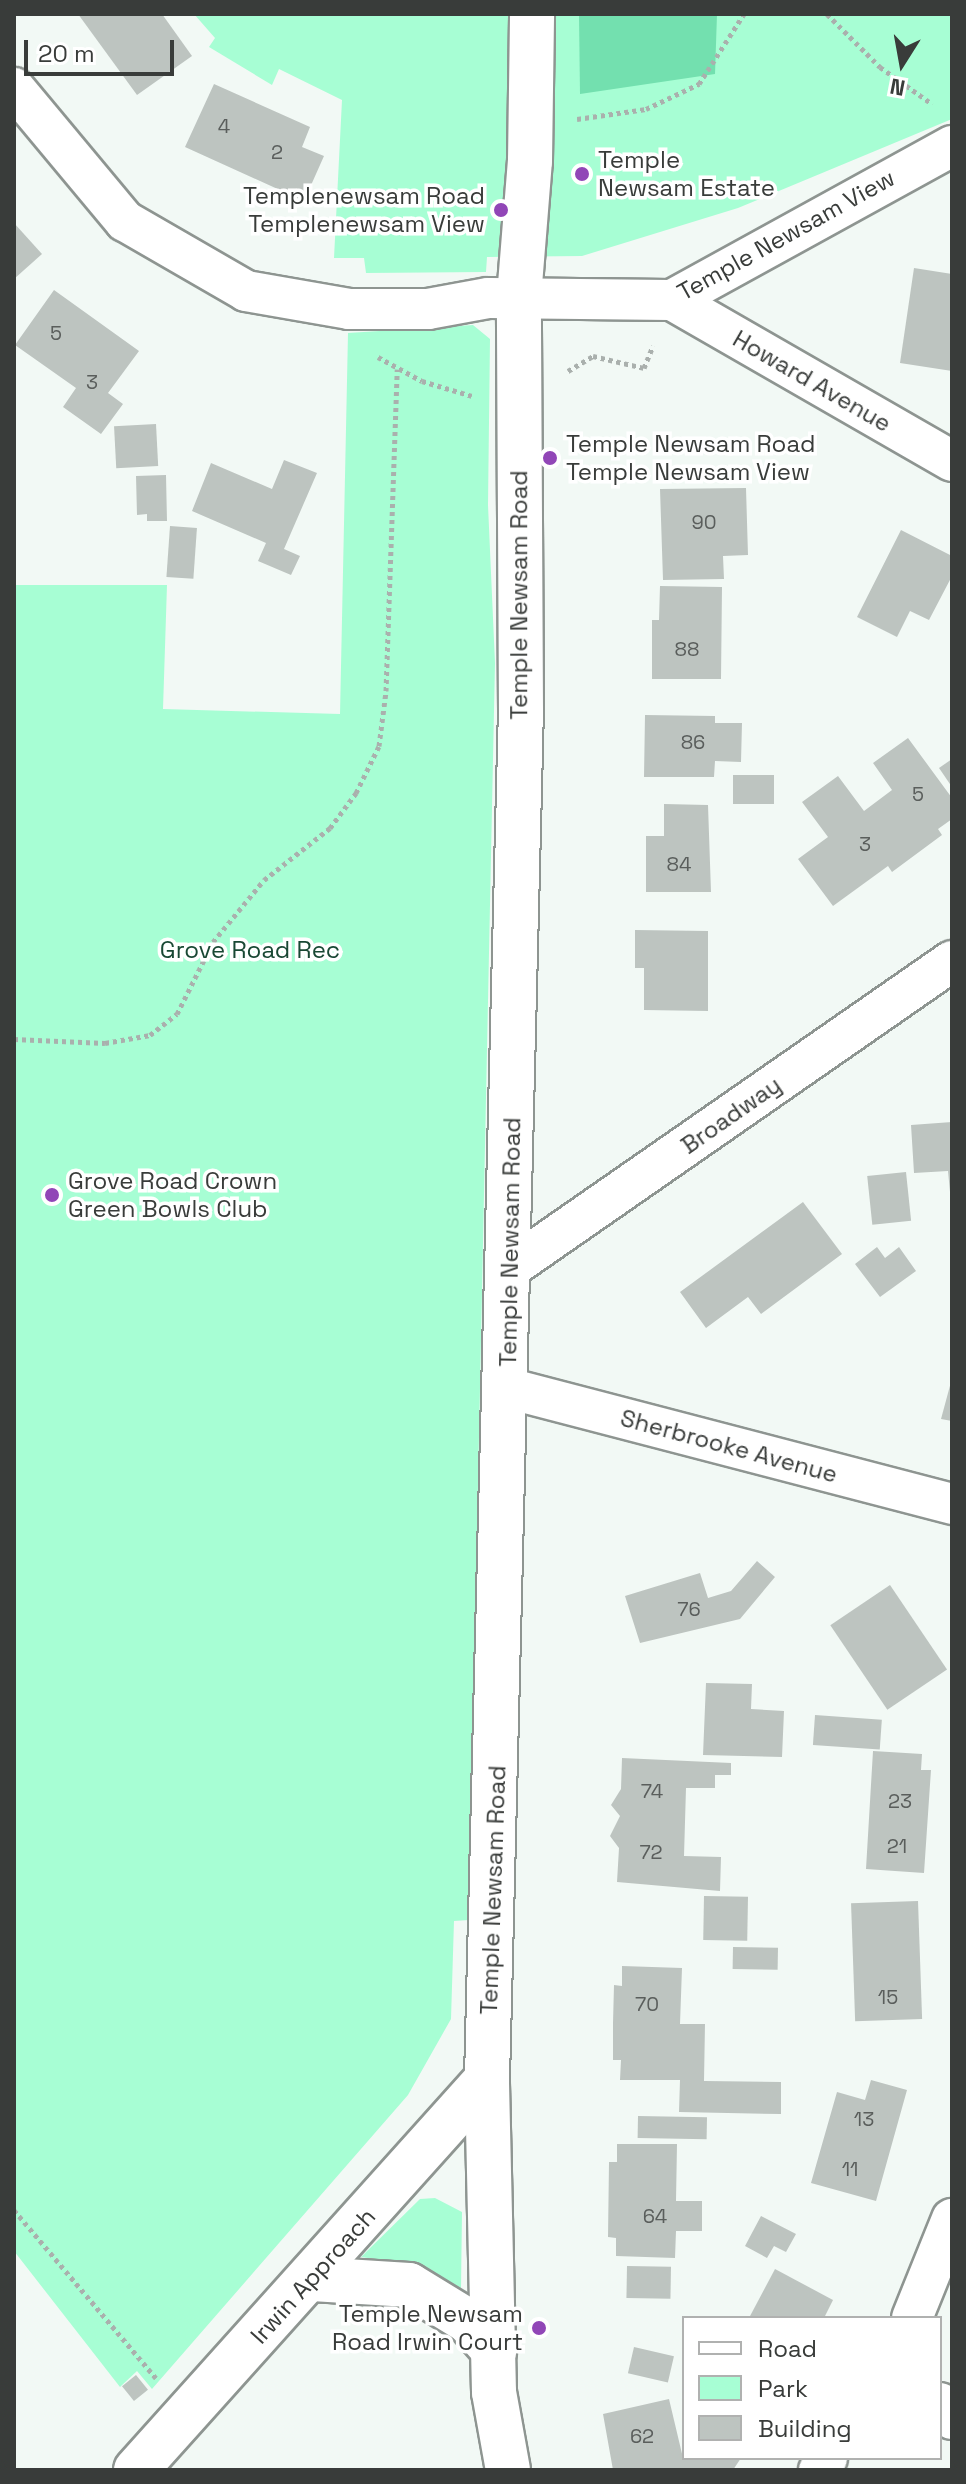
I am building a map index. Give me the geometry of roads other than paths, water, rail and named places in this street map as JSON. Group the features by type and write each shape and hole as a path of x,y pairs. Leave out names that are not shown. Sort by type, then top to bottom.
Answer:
{"street":[{"name":"Temple Newsam Road","path":"508,2470 494,2392 487,2079 510,1268 521,710 519,297 530,125 532,14"},
{"name":"Temple Newsam View","path":"14,88 125,221 246,291 349,309 428,309 519,297 672,300 952,146"},
{"name":"Howard Avenue","path":"672,300 952,461"},
{"name":"Broadway","path":"510,1268 945,974"},
{"name":"Sherbrooke Avenue","path":"507,1388 952,1504"},
{"name":"Irwin Approach","path":"136,2470 185,2412 313,2279 487,2079"},
{"path":"913,2316 952,2219"},
{"path":"313,2279 409,2285 468,2321 494,2351"}],"place":[{"name":"Temple Newsam Estate","path":"582,174"},
{"name":"Templenewsam Road Templenewsam View","path":"501,210"},
{"name":"Temple Newsam Road Temple Newsam View","path":"550,458"},
{"name":"Grove Road Crown Green Bowls Club","path":"52,1195"},
{"name":"Temple Newsam Road Irwin Court","path":"539,2328"}],"park label":[{"name":"Grove Road Rec","path":"250,950"}]}
